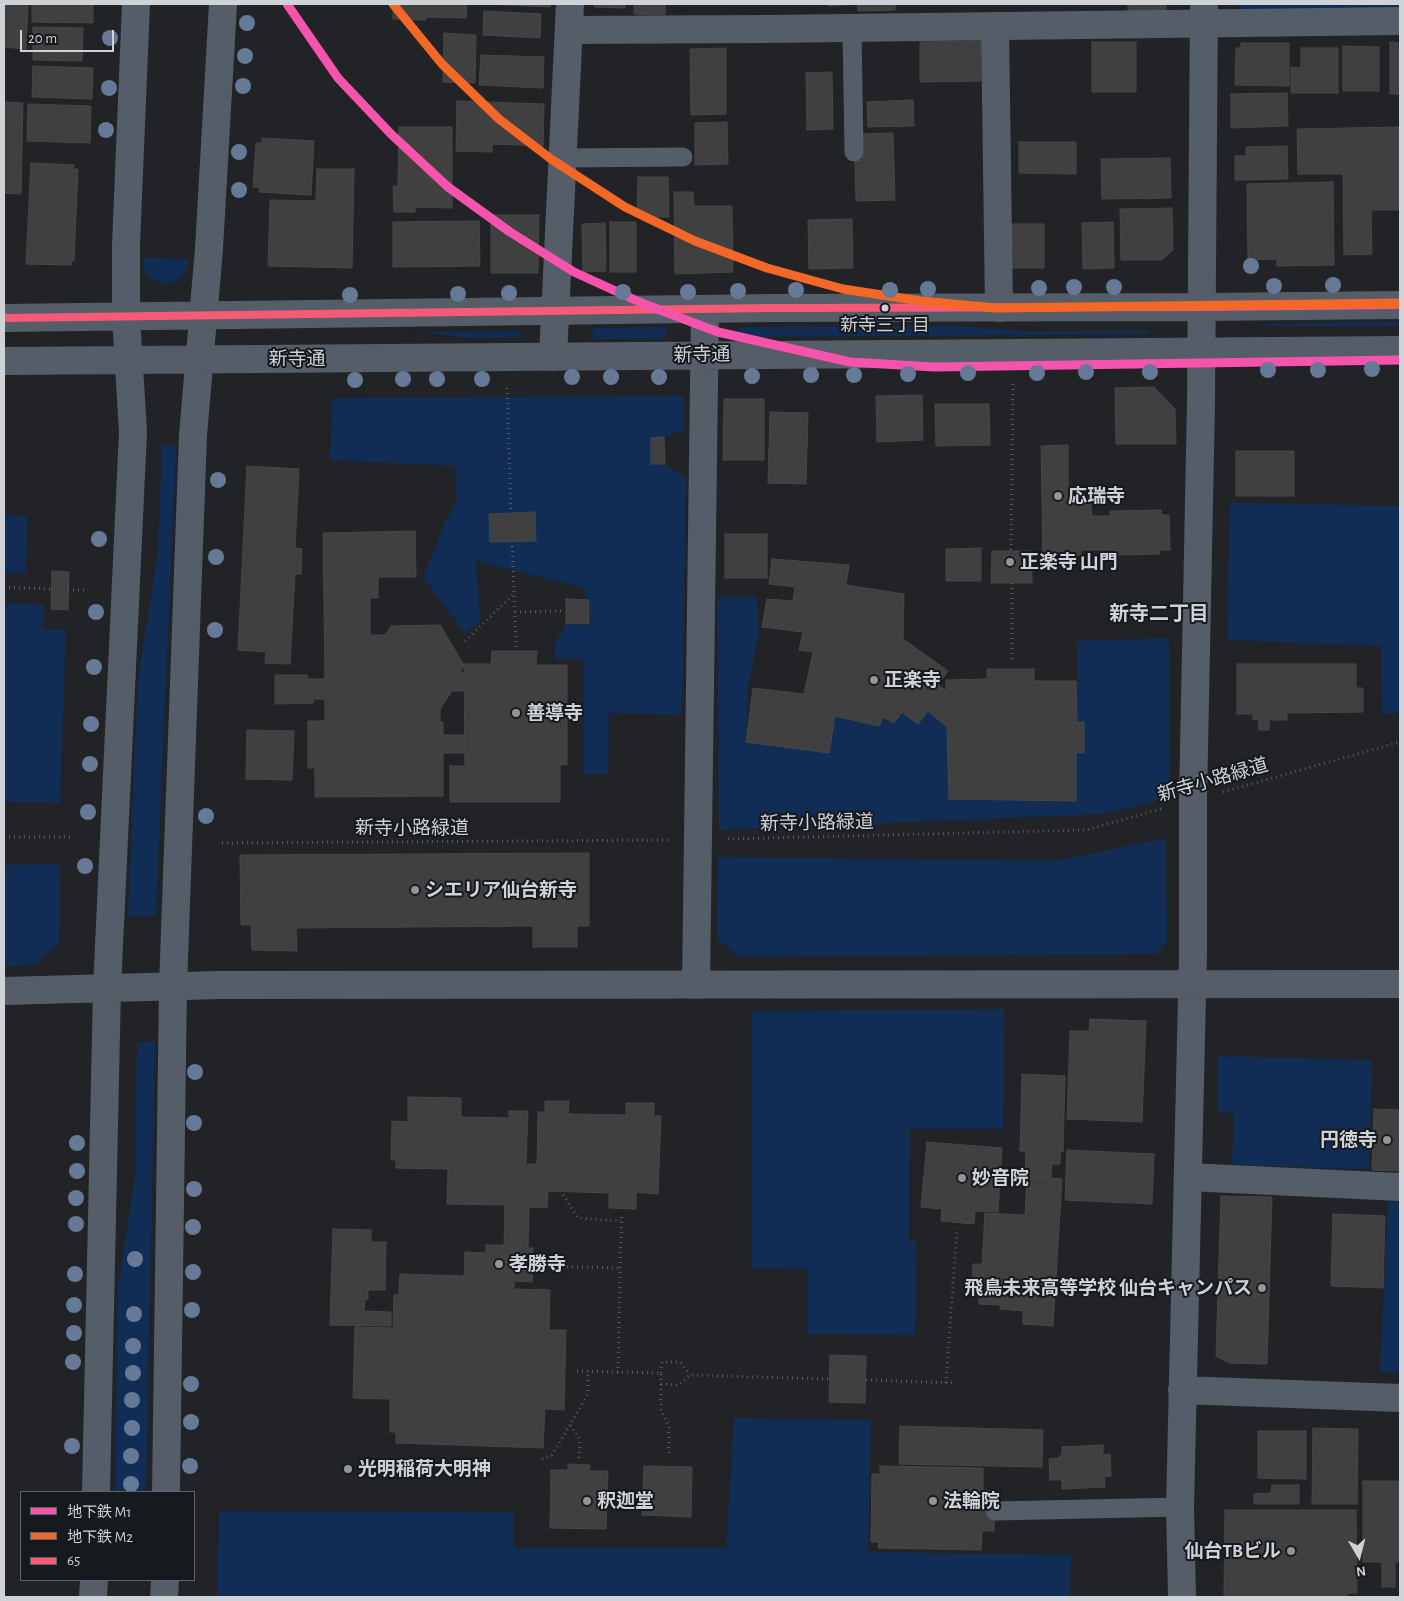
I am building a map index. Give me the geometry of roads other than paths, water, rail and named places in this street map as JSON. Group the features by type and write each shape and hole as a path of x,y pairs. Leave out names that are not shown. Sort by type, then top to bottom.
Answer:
{"street":[{"path":"96,1491 107,988 133,432 126,317 126,246 136,4"},
{"path":"166,1491 173,986 193,435 209,248 223,4"},
{"path":"553,358 570,17 852,28 995,26 1204,14 1400,21"},
{"path":"1182,1597 1180,1507 1192,984 1193,800 1202,307 1204,14"},
{"path":"995,26 999,308"},
{"path":"4,318 705,309 1400,305"},
{"path":"696,985 706,355 705,309"},
{"name":"新寺通","path":"4,361 1400,350"},
{"path":"4,991 239,985 1400,984"},
{"path":"1188,1176 1400,1186"},
{"path":"1182,1390 1400,1398"},
{"path":"93,1597 94,1581"},
{"path":"164,1597 165,1581"}],"lane":[{"path":"852,28 854,152"},
{"path":"563,158 683,156"},
{"path":"995,1511 1180,1507"}],"metro line":[{"name":"M1","path":"287,4 338,78 391,134 448,187 510,232 574,272 644,304 718,332 850,362 934,367 1400,360"},
{"name":"M2","path":"393,4 442,64 499,119 551,159 625,207 695,241 767,268 843,289 921,301 996,308 1400,303"}],"place":[{"name":"新寺三丁目","path":"885,308"},
{"name":"応瑞寺","path":"1058,496"},
{"name":"正楽寺 山門","path":"1010,562"},
{"name":"正楽寺","path":"874,680"},
{"name":"善導寺","path":"516,713"},
{"name":"シエリア仙台新寺","path":"415,890"},
{"name":"円徳寺","path":"1387,1140"},
{"name":"妙音院","path":"962,1178"},
{"name":"孝勝寺","path":"499,1264"},
{"name":"飛鳥未来高等学校 仙台キャンパス","path":"1262,1288"},
{"name":"光明稲荷大明神","path":"348,1469"},
{"name":"釈迦堂","path":"587,1501"},
{"name":"法輪院","path":"933,1501"},
{"name":"仙台TBビル","path":"1291,1551"}],"district":[{"name":"新寺二丁目","path":"1159,614"}]}
